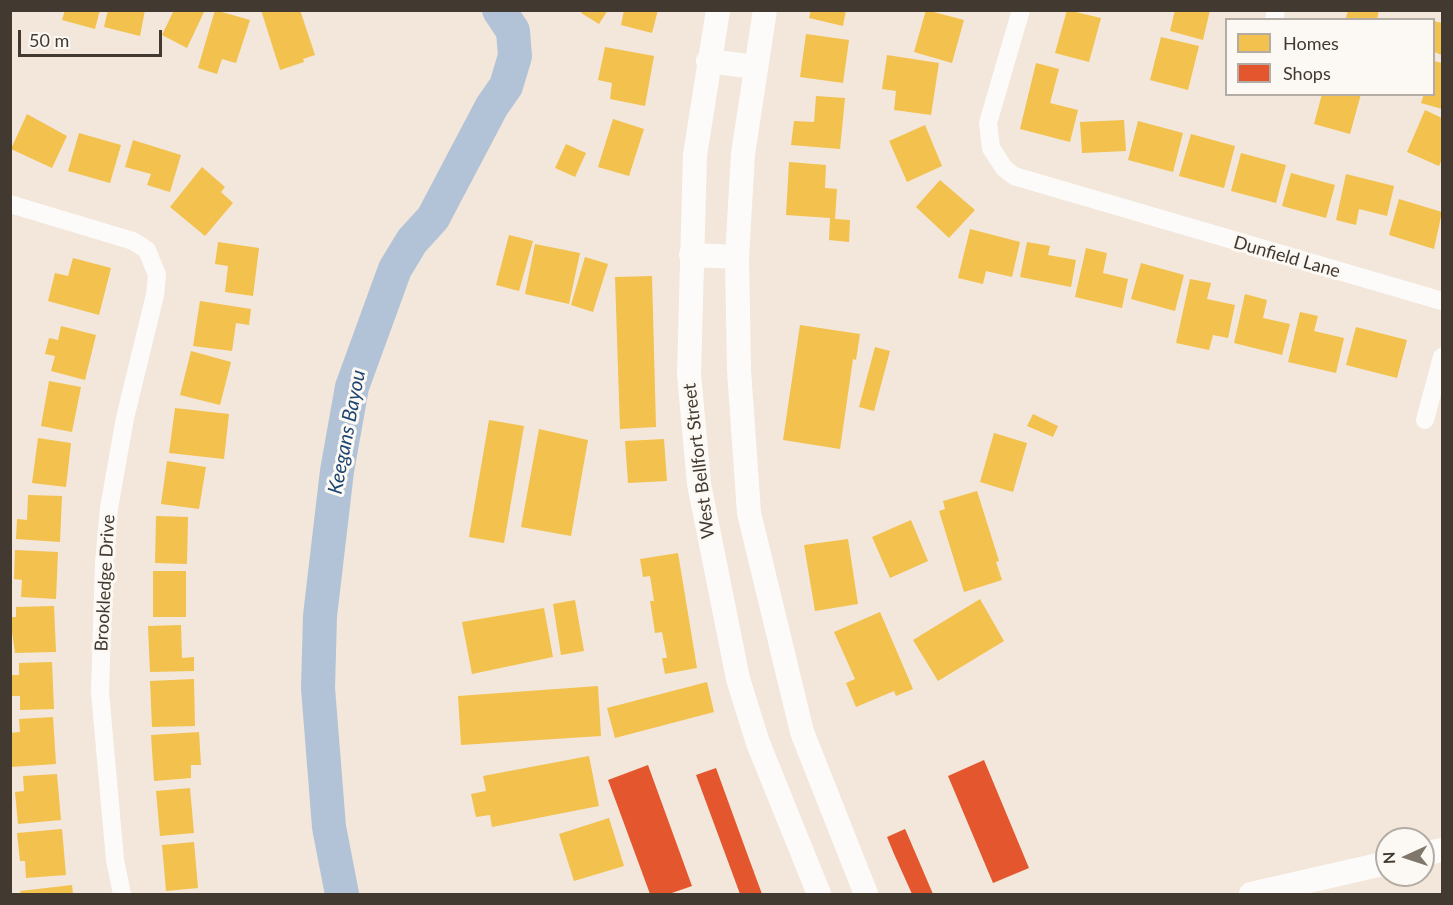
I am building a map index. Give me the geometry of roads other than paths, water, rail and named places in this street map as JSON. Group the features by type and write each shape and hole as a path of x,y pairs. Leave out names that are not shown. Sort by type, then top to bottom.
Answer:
{"main road":[{"name":"West Bellfort Street","path":"718,10 708,61 695,155 691,255 689,374 704,522 738,679 758,743 819,894"},
{"path":"765,10 743,154 737,257 739,370 749,513 802,732 866,894"},
{"path":"708,61 755,67"},
{"path":"691,255 737,257"},
{"path":"1251,894 1318,887 1375,867"}],"street":[{"name":"Dunfield Lane","path":"1021,10 988,123 991,148 996,159 1004,168 1025,181 1443,301"},
{"name":"Brookledge Drive","path":"10,204 133,241 147,250 157,275 155,295 125,418 109,508 104,563 100,692 115,860 122,894"},
{"path":"1425,420 1443,357"}],"waterway":[{"name":"Keegans Bayou","path":"342,894 329,827 318,688 320,616 337,471 352,387 395,269 412,241 433,218 492,106 506,86 515,56 513,31 499,10"}]}
